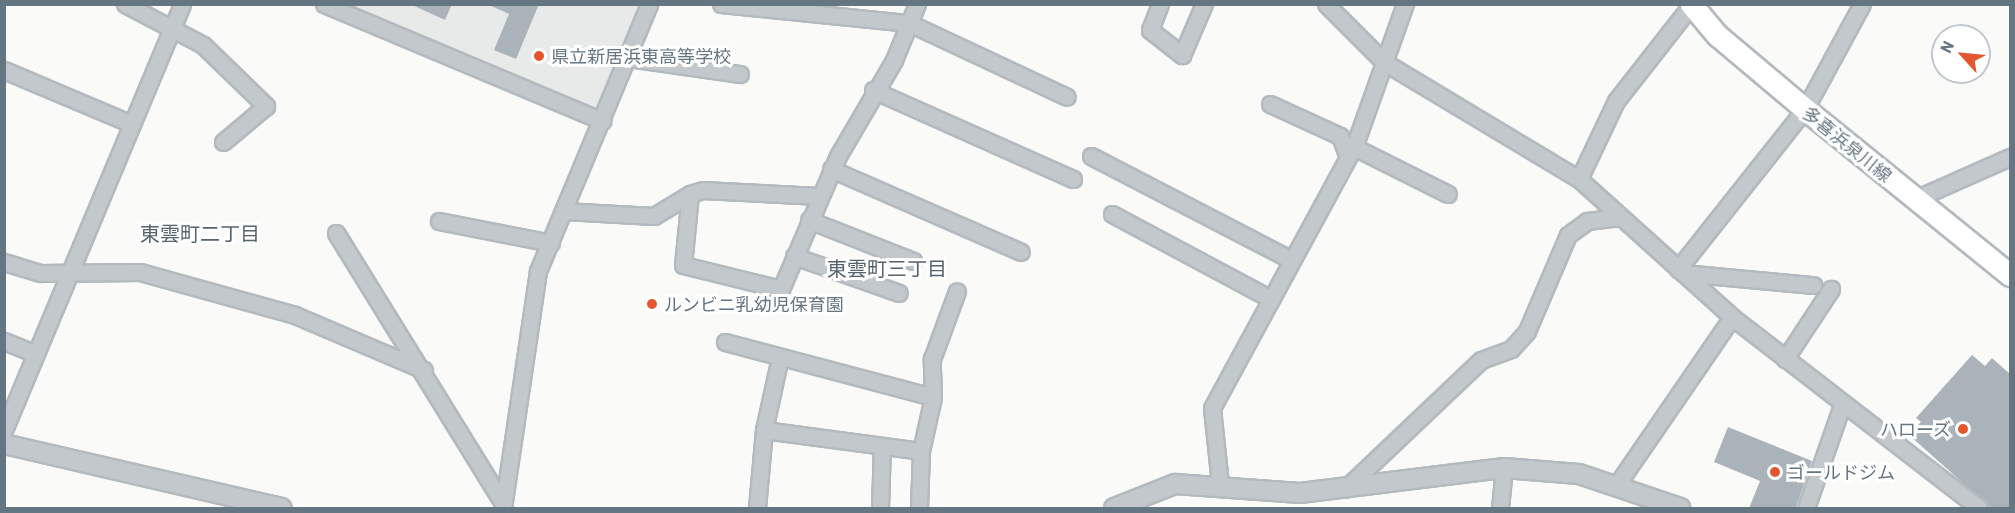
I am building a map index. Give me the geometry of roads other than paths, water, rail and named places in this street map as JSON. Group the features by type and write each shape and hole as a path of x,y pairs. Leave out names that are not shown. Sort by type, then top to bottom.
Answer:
{"main road":[{"name":"多喜浜泉川線","path":"1692,5 1804,109 2010,275"}],"street":[{"path":"125,4 173,26 202,45 266,106 223,142"},
{"path":"4,430 34,353 182,4"},
{"path":"324,4 602,121"},
{"path":"502,504 538,271 649,4"},
{"path":"721,4 909,23 1067,97"},
{"path":"690,194 683,265 781,289 831,169 909,23 916,4"},
{"path":"1160,4 1150,30 1182,55 1204,4"},
{"path":"1326,4 1384,62 1579,179 1732,317 1842,405 1979,508"},
{"path":"1220,484 1212,408 1351,152 1405,4"},
{"path":"1681,271 1804,109 1862,4"},
{"path":"1579,179 1616,101 1692,5"},
{"path":"627,58 740,74"},
{"path":"4,70 132,124"},
{"path":"873,90 1073,179"},
{"path":"1270,104 1340,136 1351,152 1448,194"},
{"path":"1091,156 1292,260"},
{"path":"1915,199 2010,157"},
{"path":"831,169 1021,252"},
{"path":"563,211 654,216 690,194 703,190 819,196"},
{"path":"1112,214 1271,299"},
{"path":"1343,491 1481,360 1511,349 1527,331 1568,235 1587,221 1620,217"},
{"path":"809,220 913,261"},
{"path":"438,221 550,243"},
{"path":"336,233 424,370 502,504"},
{"path":"794,256 899,293"},
{"path":"4,262 40,273 68,275 140,272 295,315 424,370"},
{"path":"1681,271 1813,285"},
{"path":"1785,359 1831,289"},
{"path":"919,508 921,451 933,397 932,359 957,291"},
{"path":"1616,486 1732,317"},
{"path":"4,341 34,353"},
{"path":"725,342 933,397"},
{"path":"756,508 764,430 780,357"},
{"path":"1806,508 1842,405"},
{"path":"764,430 921,451"},
{"path":"4,444 282,508"},
{"path":"880,508 882,446"},
{"path":"1500,508 1504,468"},
{"path":"1114,508 1175,484 1220,484 1300,493 1343,491 1504,468 1579,474 1680,508"}],"place":[{"name":"県立新居浜東高等学校","path":"539,56"},
{"name":"ルンビニ乳幼児保育園","path":"652,304"},
{"name":"ハローズ","path":"1963,429"},
{"name":"ゴールドジム","path":"1775,472"}],"district":[{"name":"東雲町二丁目","path":"200,233"},
{"name":"東雲町三丁目","path":"887,268"}]}
